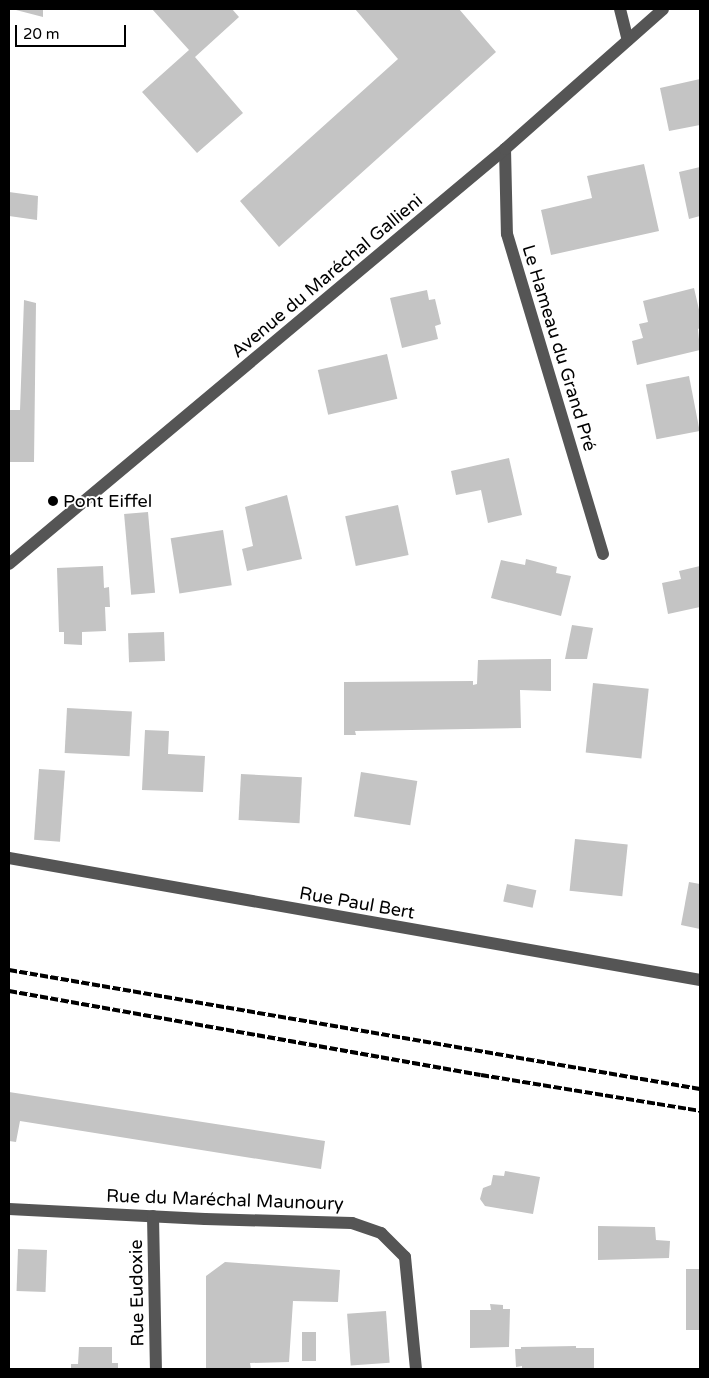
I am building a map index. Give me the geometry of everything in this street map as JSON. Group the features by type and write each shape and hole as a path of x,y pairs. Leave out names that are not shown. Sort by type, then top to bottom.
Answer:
{"street":[{"path":"620,9 628,40"},
{"name":"Avenue du Maréchal Gallieni","path":"9,564 505,149 662,9"},
{"name":"Le Hameau du Grand Pré","path":"505,149 507,234 603,554"},
{"name":"Rue Paul Bert","path":"9,858 700,980"},
{"name":"Rue du Maréchal Maunoury","path":"9,1209 204,1219 352,1223 381,1233 405,1257 416,1369"},
{"name":"Rue Eudoxie","path":"153,1216 156,1369"}],"building":[{"path":"43,9 43,17 16,10"},
{"path":"152,9 232,9 239,17 195,57 243,113 197,153 142,92 189,50"},
{"path":"355,9 459,9 496,52 279,247 240,201 398,59"},
{"path":"700,79 700,125 669,131 660,88"},
{"path":"644,164 659,231 551,255 541,210 592,198 587,176"},
{"path":"700,167 700,216 689,219 679,172"},
{"path":"9,192 38,196 37,220 9,216"},
{"path":"694,288 700,314 700,328 698,329 700,350 637,365 632,341 643,338 639,324 648,322 643,301"},
{"path":"427,290 429,300 435,299 441,324 435,326 438,339 402,348 390,298"},
{"path":"24,300 36,303 34,462 9,462 9,410 20,410"},
{"path":"387,354 397,399 328,415 318,370"},
{"path":"689,376 700,431 656,439 646,384"},
{"path":"509,458 522,515 488,523 481,490 456,495 451,471"},
{"path":"287,495 302,559 247,571 242,549 253,546 245,507"},
{"path":"398,505 409,555 356,566 345,516"},
{"path":"148,512 155,593 131,595 124,514"},
{"path":"223,530 232,585 179,594 171,538"},
{"path":"526,559 557,567 556,573 571,576 561,616 491,598 501,560 525,565"},
{"path":"103,566 104,588 109,587 110,607 105,607 106,631 82,632 82,645 64,644 64,632 59,632 57,568"},
{"path":"700,566 700,607 668,614 662,583 681,579 679,571"},
{"path":"572,625 593,628 587,659 565,659"},
{"path":"164,632 165,661 129,662 128,633"},
{"path":"551,659 551,691 520,690 521,728 355,731 356,735 344,735 344,682 473,681 473,685 477,684 478,660"},
{"path":"593,683 649,689 641,758 586,753"},
{"path":"67,708 132,711 130,756 65,753"},
{"path":"145,730 169,731 168,754 205,756 203,792 142,790"},
{"path":"39,769 65,771 60,842 34,840"},
{"path":"361,772 417,781 410,825 354,816"},
{"path":"241,774 302,777 300,823 239,820"},
{"path":"575,839 628,845 622,896 570,891"},
{"path":"689,882 700,884 700,929 681,925"},
{"path":"507,884 536,890 533,908 503,902"},
{"path":"9,1092 325,1141 321,1169 20,1121 16,1142 9,1141"},
{"path":"505,1171 540,1177 533,1214 485,1206 480,1199 483,1188 491,1185 493,1175 504,1176"},
{"path":"598,1226 655,1227 656,1240 670,1241 669,1258 598,1260"},
{"path":"18,1249 47,1250 46,1292 17,1291"},
{"path":"225,1262 340,1270 338,1302 293,1301 289,1362 250,1363 251,1369 206,1369 206,1276"},
{"path":"686,1269 700,1269 700,1330 686,1330"},
{"path":"490,1304 503,1305 503,1309 510,1309 509,1347 470,1348 470,1310 491,1310"},
{"path":"386,1311 390,1363 351,1366 347,1314"},
{"path":"302,1332 316,1332 316,1361 302,1361"},
{"path":"576,1346 576,1348 594,1348 594,1369 522,1369 522,1366 516,1367 515,1349 521,1349 521,1347"},
{"path":"79,1347 112,1347 112,1363 118,1363 118,1369 71,1369 71,1364 78,1364"}],"railway":[{"path":"9,970 700,1089"},
{"path":"9,991 481,1075 700,1111"}],"place":[{"name":"Pont Eiffel","path":"53,501"}]}
